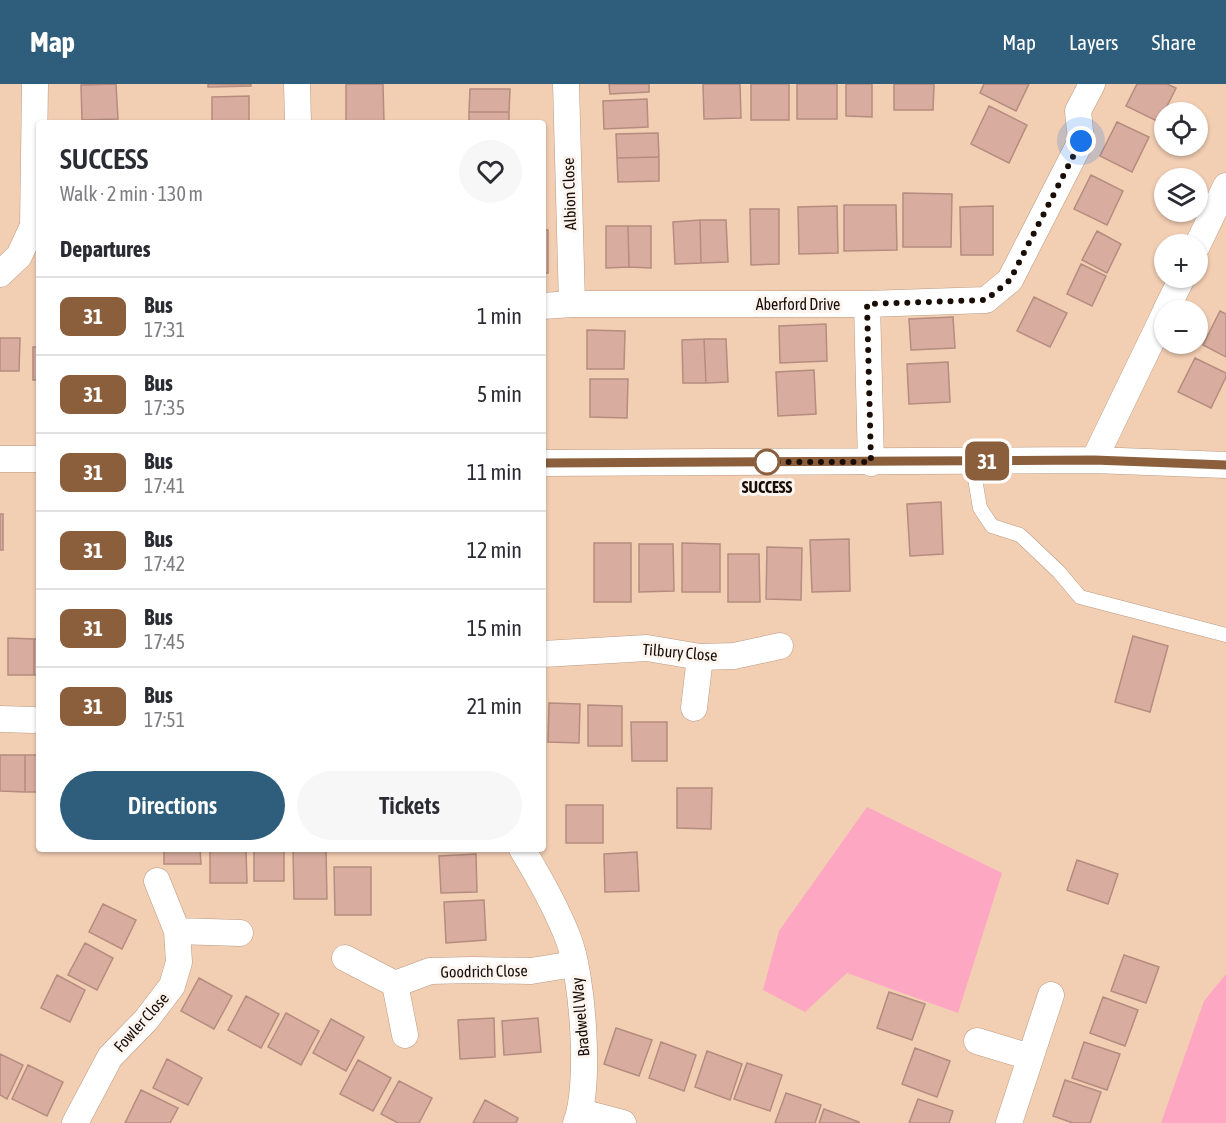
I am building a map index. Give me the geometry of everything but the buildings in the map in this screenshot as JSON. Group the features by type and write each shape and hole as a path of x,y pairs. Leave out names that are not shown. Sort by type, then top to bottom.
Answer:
{"street":[{"path":"0,274 19,256 33,226 35,84"},
{"path":"297,84 298,120"},
{"name":"Albion Close","path":"566,84 572,304"},
{"name":"Aberford Drive","path":"546,306 867,304 986,300 1010,280 1081,141 1078,111 1092,84"},
{"path":"1203,234 1226,186"},
{"path":"867,304 871,462"},
{"path":"1094,460 1154,336"},
{"path":"0,459 36,459"},
{"path":"546,463 1094,460 1226,465"},
{"name":"Tilbury Close","path":"546,654 647,648 700,657 734,656 780,646"},
{"path":"694,708 700,657"},
{"path":"0,719 33,720"},
{"name":"Bradwell Way","path":"524,852 549,896 569,940 580,992 585,1078 578,1118"},
{"name":"Fowler Close","path":"75,1123 110,1057 146,1020 172,987 179,962 177,931 157,881"},
{"path":"177,931 240,933"},
{"path":"345,957 395,984 405,1035"},
{"name":"Goodrich Close","path":"395,984 430,971 531,971 574,964"},
{"path":"1009,1123 1051,995"},
{"path":"977,1041 1030,1057"},
{"path":"578,1118 623,1123"}],"lane":[{"path":"972,461 980,508 993,526 1020,536 1059,572 1080,597 1226,634"}],"shaded area":[{"path":"867,807 1002,873 958,1013 847,973 805,1012 763,990 779,931"},
{"path":"1226,974 1226,1123 1161,1123 1204,1001"}],"bus line":[{"name":"31","path":"546,463 1094,460 1226,465"}],"place":[{"name":"SUCCESS","path":"767,462"}],"route":[{"path":"767,462 871,462 867,304 986,300 1010,280 1081,141"}]}
